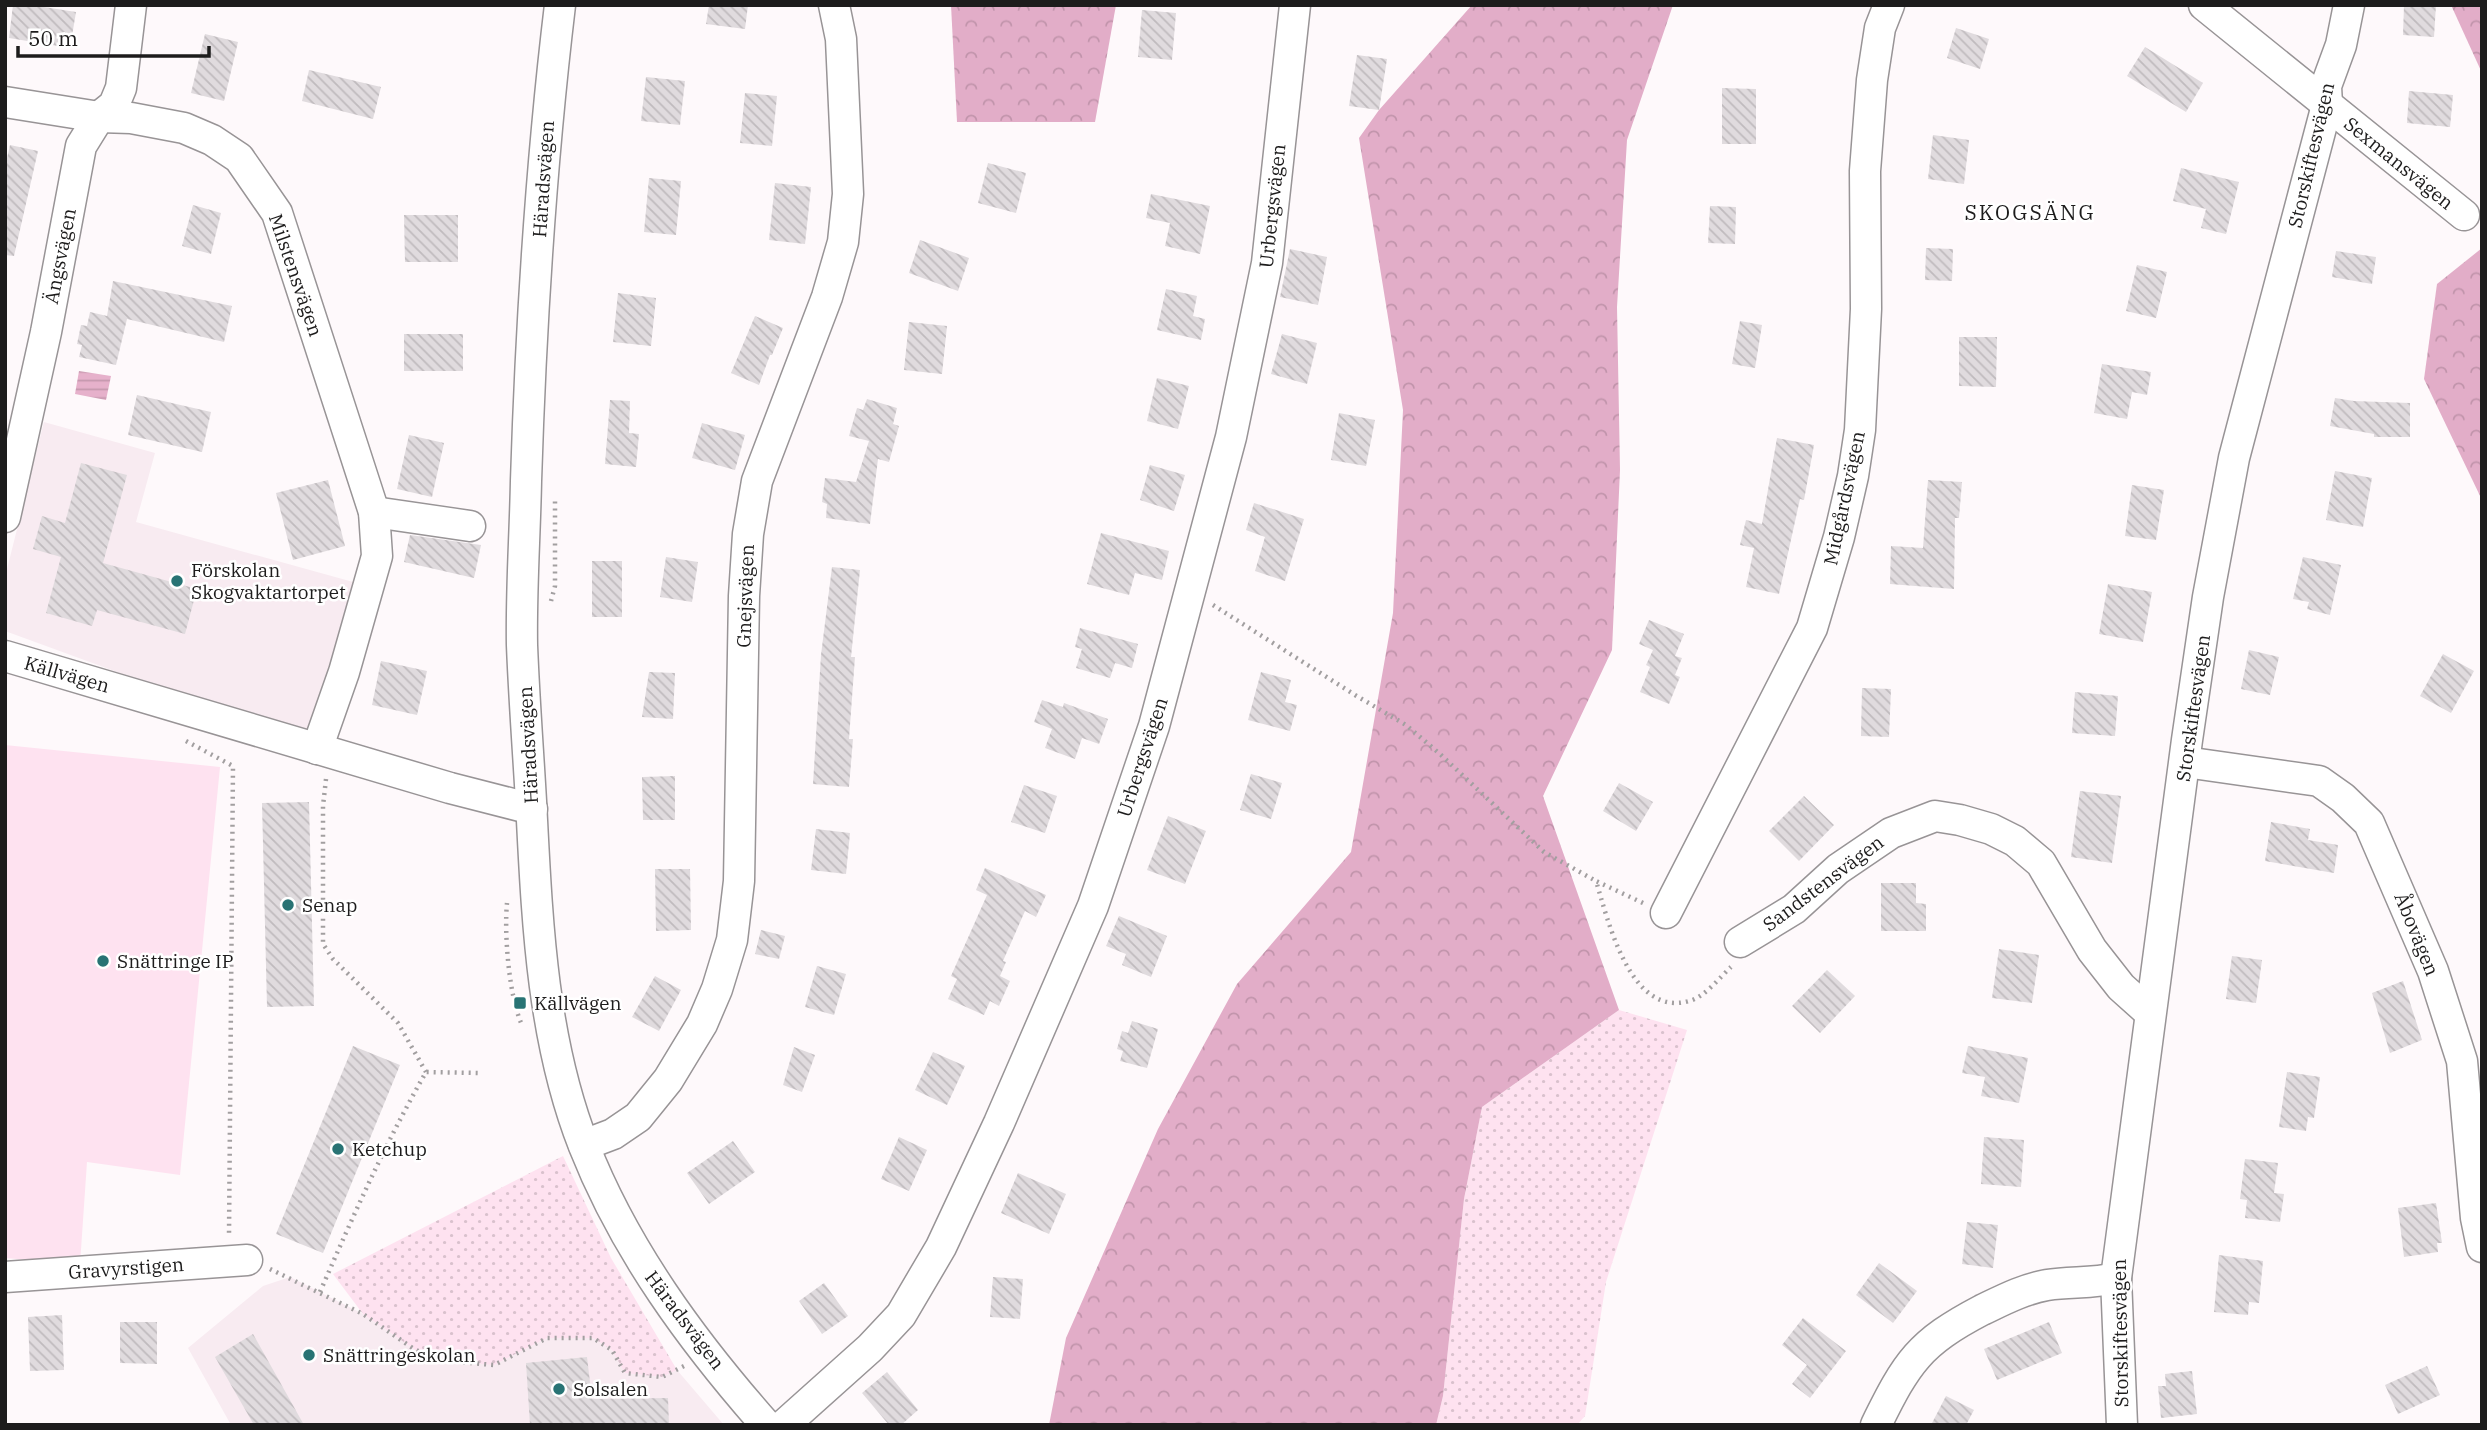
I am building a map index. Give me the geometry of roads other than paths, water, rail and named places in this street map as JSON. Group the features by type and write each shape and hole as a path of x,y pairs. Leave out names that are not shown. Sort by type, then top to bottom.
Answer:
{"street":[{"name":"Ängsvägen","path":"5,517 46,332 81,146 99,117 114,105 121,88 131,5"},
{"name":"Häradsvägen","path":"560,5 541,204 527,450 522,642 536,895 547,1005 564,1083 584,1146 632,1246 674,1313 766,1425"},
{"name":"Gnejsvägen","path":"584,1146 613,1134 638,1117 668,1080 702,1024 717,989 732,940 739,881 744,596 748,534 757,481 827,297 843,242 848,194 841,38 834,5"},
{"name":"Urbergsvägen","path":"784,1425 870,1348 901,1315 941,1247 1093,906 1154,726 1231,437 1267,264 1295,5"},
{"name":"Midgårdsvägen","path":"1666,913 1812,628 1839,537 1860,430 1866,309 1865,171 1872,80 1880,28 1889,5"},
{"name":"Sexmansvägen","path":"2204,5 2464,215"},
{"name":"Storskiftesvägen","path":"2122,1425 2116,1278 2206,610 2234,458 2327,105 2326,86 2341,45 2349,5"},
{"name":"Milstensvägen","path":"5,102 99,117 131,118 184,128 212,140 239,158 277,213 374,512 377,556 344,672 326,752"},
{"path":"374,512 470,526"},
{"name":"Källvägen","path":"5,656 326,752 532,809"},
{"name":"Åbovägen","path":"2185,762 2319,781 2343,798 2369,823 2433,971 2462,1061 2476,1218 2482,1247"},
{"name":"Sandstensvägen","path":"1740,942 1794,909 1839,869 1891,833 1935,816 1960,820 1991,828 2015,841 2041,863 2092,950 2121,987 2150,1013"},
{"name":"Gravyrstigen","path":"5,1277 247,1260"},
{"path":"1876,1425 1899,1378 1914,1359 1930,1342 1956,1324 2030,1289 2049,1285 2095,1283 2116,1278"}],"place":[{"name":"Förskolan Skogvaktartorpet","path":"177,581"},
{"name":"Senap","path":"288,905"},
{"name":"Snättringe IP","path":"103,961"},
{"name":"Källvägen","path":"520,1003"},
{"name":"Ketchup","path":"338,1149"},
{"name":"Snättringeskolan","path":"309,1355"},
{"name":"Solsalen","path":"559,1389"}],"district":[{"name":"SKOGSÄNG","path":"2030,212"}]}
